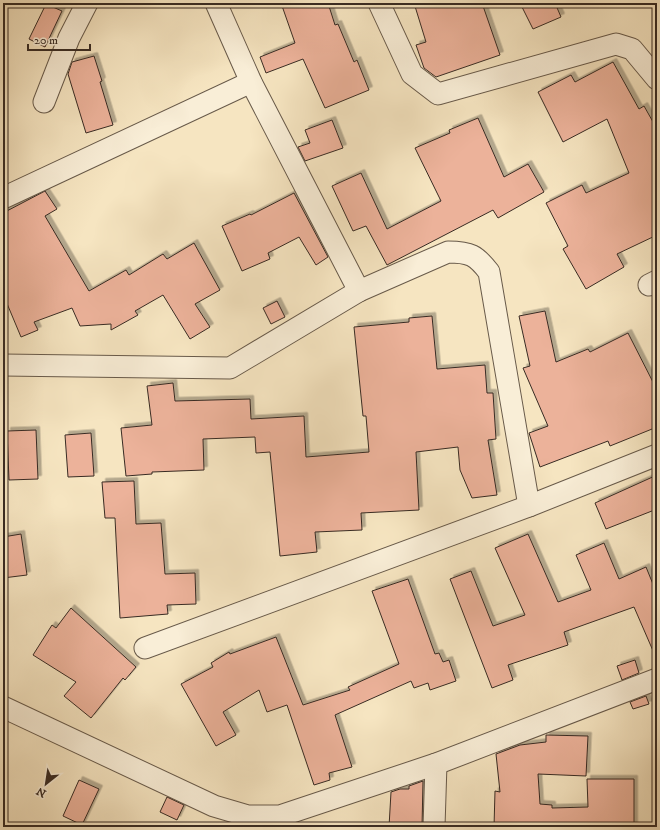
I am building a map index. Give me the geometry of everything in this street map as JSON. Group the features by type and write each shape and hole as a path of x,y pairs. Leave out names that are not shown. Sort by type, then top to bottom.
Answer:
{"street":[{"path":"44,102 69,38 87,3"},
{"path":"216,3 251,82 359,291"},
{"path":"379,3 412,74 438,94 616,44 632,49 657,79"},
{"path":"3,198 251,82"},
{"path":"3,365 230,368 359,291 448,252 464,252 479,258 489,272 529,506"},
{"path":"145,648 529,506 657,455"},
{"path":"3,706 214,806 248,816 305,818 436,764 657,679"},
{"path":"434,827 436,764"}],"building":[{"path":"281,3 328,3 335,25 338,24 354,62 357,60 369,90 325,108 303,59 266,73 260,57 295,43"},
{"path":"414,3 482,3 500,55 436,77 424,68 416,45 426,42"},
{"path":"520,3 555,3 561,17 533,29"},
{"path":"46,4 62,11 45,47 29,39"},
{"path":"94,56 113,125 86,133 68,74 72,62"},
{"path":"613,62 639,109 644,106 657,129 657,235 617,254 624,267 586,289 563,249 568,246 546,203 582,185 586,193 629,173 607,119 563,142 538,92 571,75 575,82"},
{"path":"478,118 504,177 528,164 544,192 498,218 493,210 387,265 366,226 353,231 332,186 361,173 387,229 441,201 415,148 450,133 449,130"},
{"path":"332,120 343,148 305,161 298,147 310,143 305,130"},
{"path":"45,191 57,209 45,216 89,291 126,270 129,275 163,254 167,259 194,243 220,290 195,304 210,327 190,339 163,295 135,311 138,315 111,330 111,324 80,326 72,308 34,322 38,330 21,337 3,294 3,213"},
{"path":"294,193 328,257 316,265 299,237 268,253 270,259 242,271 222,226 250,214 251,215"},
{"path":"277,301 285,317 271,324 263,308"},
{"path":"545,311 556,362 588,349 590,352 628,333 657,390 657,427 610,446 608,441 540,467 529,433 548,426 523,368 530,366 519,316"},
{"path":"432,316 437,369 485,365 487,393 493,393 496,439 488,440 497,495 472,498 460,470 458,447 416,452 419,510 361,513 362,530 315,532 317,552 280,556 270,452 256,453 255,437 203,439 204,470 152,472 152,474 126,476 121,428 152,425 147,386 173,383 175,401 250,399 251,419 304,416 306,457 369,452 366,416 363,416 354,327 409,322 409,318"},
{"path":"36,430 38,479 9,480 7,431"},
{"path":"91,433 94,476 68,477 65,435"},
{"path":"657,475 657,509 606,529 595,503"},
{"path":"134,481 136,524 161,523 165,574 195,573 196,604 167,605 168,614 120,618 115,518 105,518 102,482"},
{"path":"21,534 27,575 3,578 3,537"},
{"path":"528,534 558,602 591,590 576,555 604,543 619,579 646,567 657,594 657,660 634,607 564,632 568,645 508,665 513,680 492,688 450,579 471,571 493,626 525,615 495,548"},
{"path":"408,579 435,654 439,653 443,662 449,660 456,681 430,690 428,683 414,688 411,681 335,715 352,767 329,773 330,780 314,785 287,705 267,712 259,690 223,712 236,735 216,746 181,684 213,667 211,663 229,652 230,654 276,637 303,705 350,690 348,687 399,664 372,591"},
{"path":"71,608 136,667 125,680 123,678 91,718 64,696 76,682 33,655 52,625 56,628"},
{"path":"635,660 639,673 622,680 617,666"},
{"path":"646,696 649,704 633,709 630,702"},
{"path":"546,735 588,736 586,776 538,774 540,804 552,805 552,808 588,807 587,779 634,779 634,827 494,827 495,791 500,792 496,754 520,745 546,742"},
{"path":"79,780 99,789 82,825 63,816"},
{"path":"423,781 422,827 389,827 391,792 400,789 409,789 409,786"},
{"path":"167,797 184,805 177,820 160,812"}]}
